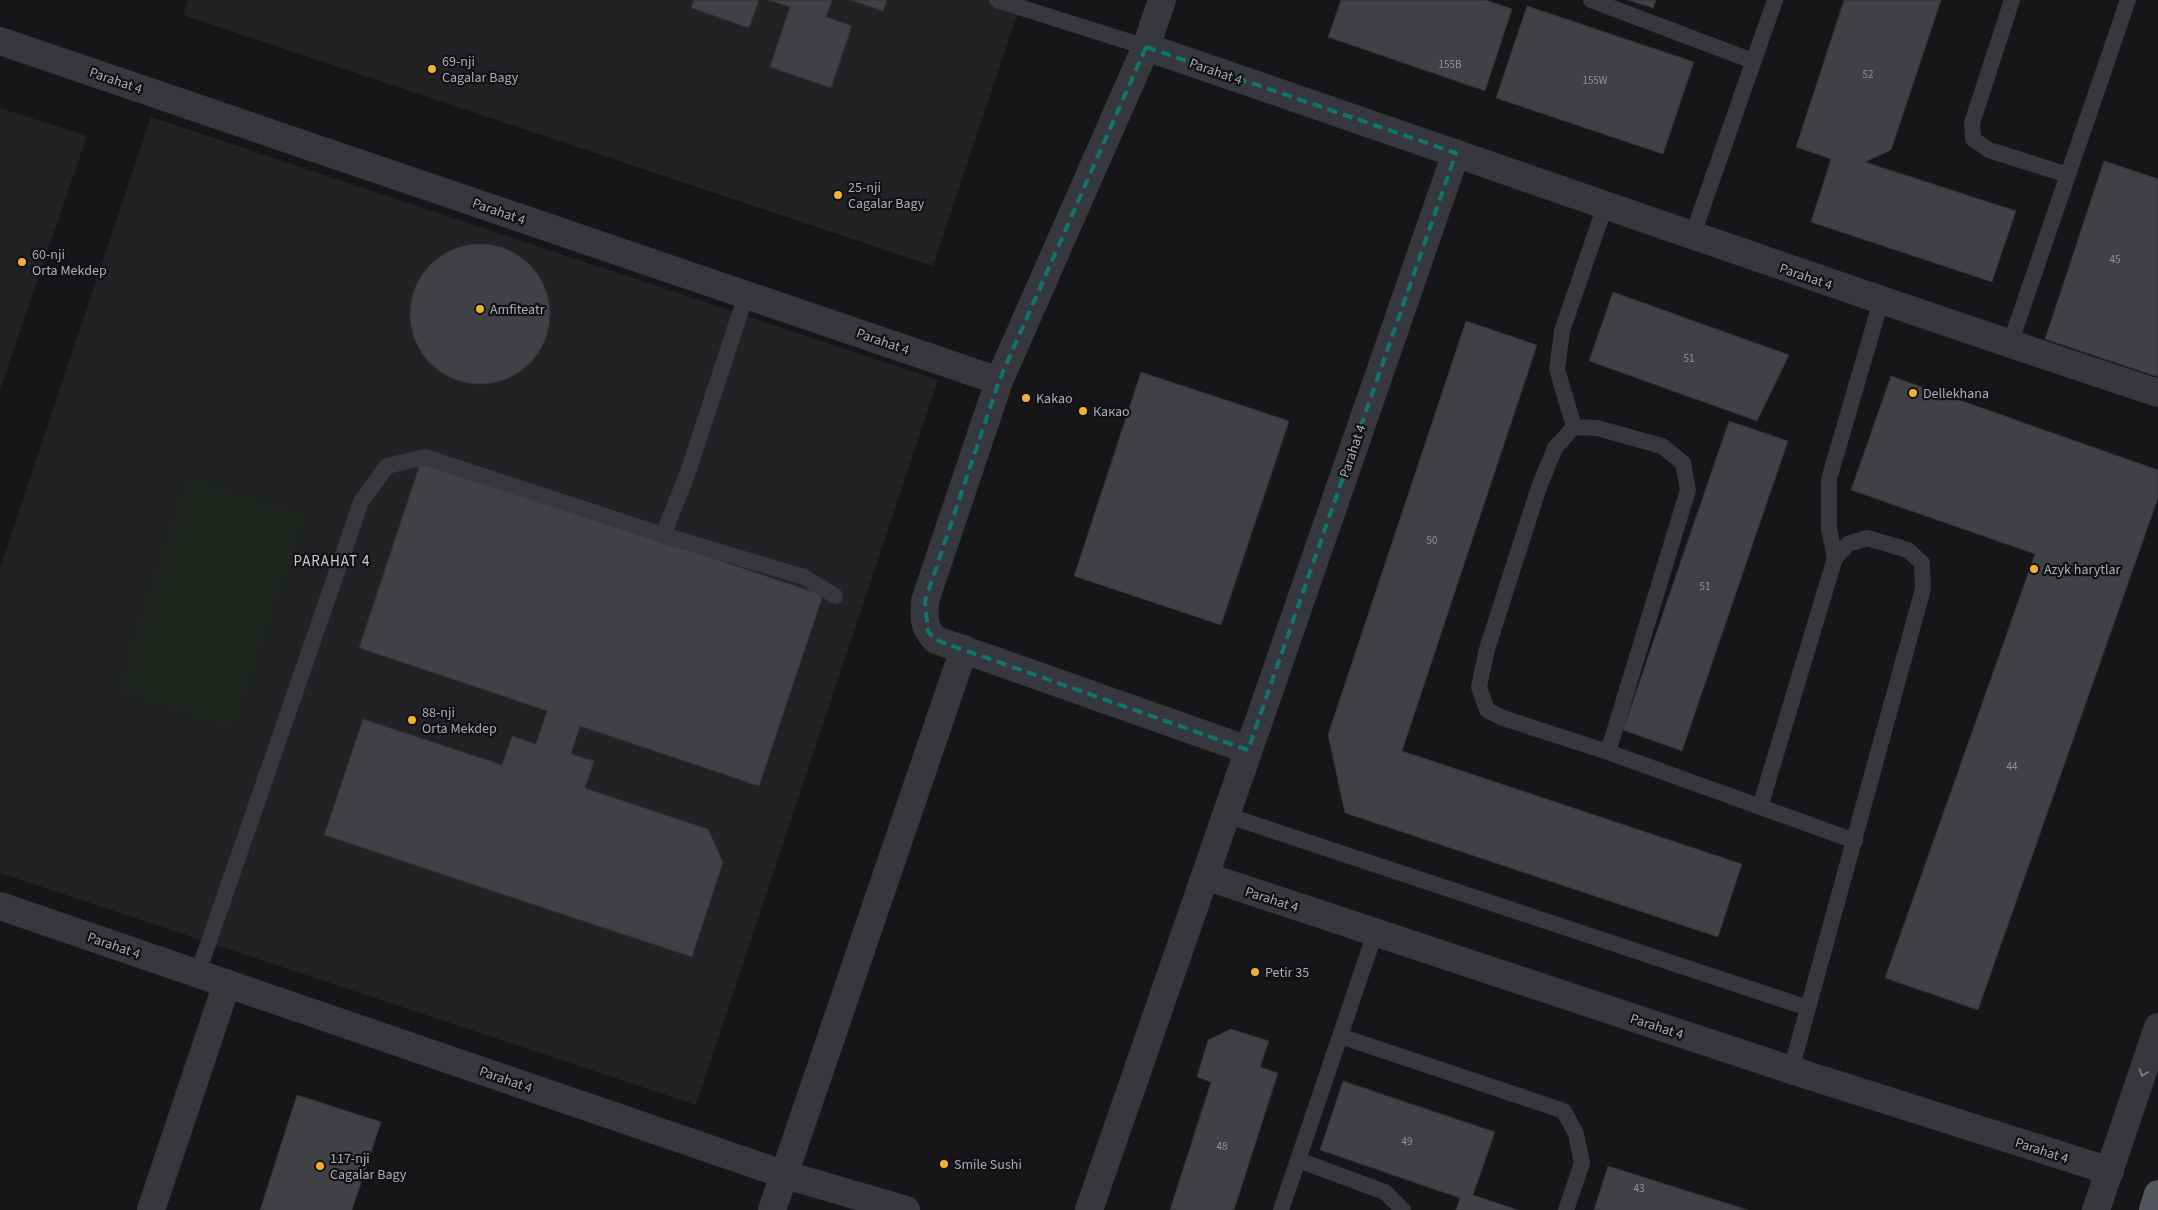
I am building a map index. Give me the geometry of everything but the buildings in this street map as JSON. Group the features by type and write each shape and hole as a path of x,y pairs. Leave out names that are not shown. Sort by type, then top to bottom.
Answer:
{"main road":[{"path":"2153,1210 2158,1194"}],"street":[{"path":"1162,0 1146,47 999,381 925,601 924,620 928,632 936,640 1248,750"},
{"name":"Parahat 4","path":"0,41 999,381"},
{"name":"Parahat 4","path":"1146,47 1456,153 1692,237 2158,393"},
{"name":"Parahat 4","path":"1089,1210 1456,153"},
{"path":"772,1210 786,1175 964,649"},
{"name":"Parahat 4","path":"1205,876 1791,1070 2110,1171"},
{"name":"Parahat 4","path":"0,906 786,1175 906,1210"},
{"path":"151,1210 227,983"},
{"path":"2096,1210 2158,1027"}],"lane":[{"path":"997,0 1146,47"},
{"path":"1591,0 1753,61"},
{"path":"1692,237 1775,0"},
{"path":"2012,0 1972,123 1973,139 1989,150 2068,174"},
{"path":"2010,344 2128,0"},
{"path":"1574,427 1557,369 1562,331 1605,206"},
{"path":"663,535 688,475 746,295"},
{"path":"1760,807 1834,558 1829,529 1828,479 1881,301"},
{"path":"1574,427 1555,448 1539,487 1487,649 1479,687 1487,710 1503,718 1608,752 1855,841"},
{"path":"1574,427 1597,428 1662,446 1683,463 1688,490 1608,752"},
{"path":"198,973 362,502 387,466 425,457 663,535 804,577 835,596"},
{"path":"1791,1070 1923,589 1922,563 1908,550 1867,538 1848,544 1834,558"},
{"path":"1226,815 1808,1008"},
{"path":"1281,1210 1374,932"},
{"path":"1340,1036 1564,1111 1576,1134 1582,1163 1566,1210"},
{"path":"1298,1160 1384,1192 1403,1210"}],"highlighted area":[{"path":"1146,47 1456,153 1248,750 936,640 928,632 925,601 999,381"}],"shaded area":[{"name":"25-nji Cagalar Bagy","path":"188,0 1022,0 933,266 183,15"},
{"name":"60-nji Orta Mekdep","path":"0,108 87,136 0,389"},
{"name":"88-nji Orta Mekdep","path":"151,117 938,380 696,1105 0,873 0,568"},
{"path":"187,477 304,514 233,729 116,692"}],"place":[{"name":"69-nji Cagalar Bagy","path":"432,69"},
{"name":"25-nji Cagalar Bagy","path":"838,195"},
{"name":"60-nji Orta Mekdep","path":"22,262"},
{"name":"Amfiteatr","path":"480,309"},
{"name":"Dellekhana","path":"1913,393"},
{"name":"Kakao","path":"1026,398"},
{"name":"Какао","path":"1083,411"},
{"name":"Azyk harytlar","path":"2034,569"},
{"name":"88-nji Orta Mekdep","path":"412,720"},
{"name":"Petir 35","path":"1255,972"},
{"name":"Smile Sushi","path":"944,1164"},
{"name":"117-nji Cagalar Bagy","path":"320,1166"}],"district":[{"name":"PARAHAT 4","path":"332,561"}]}
